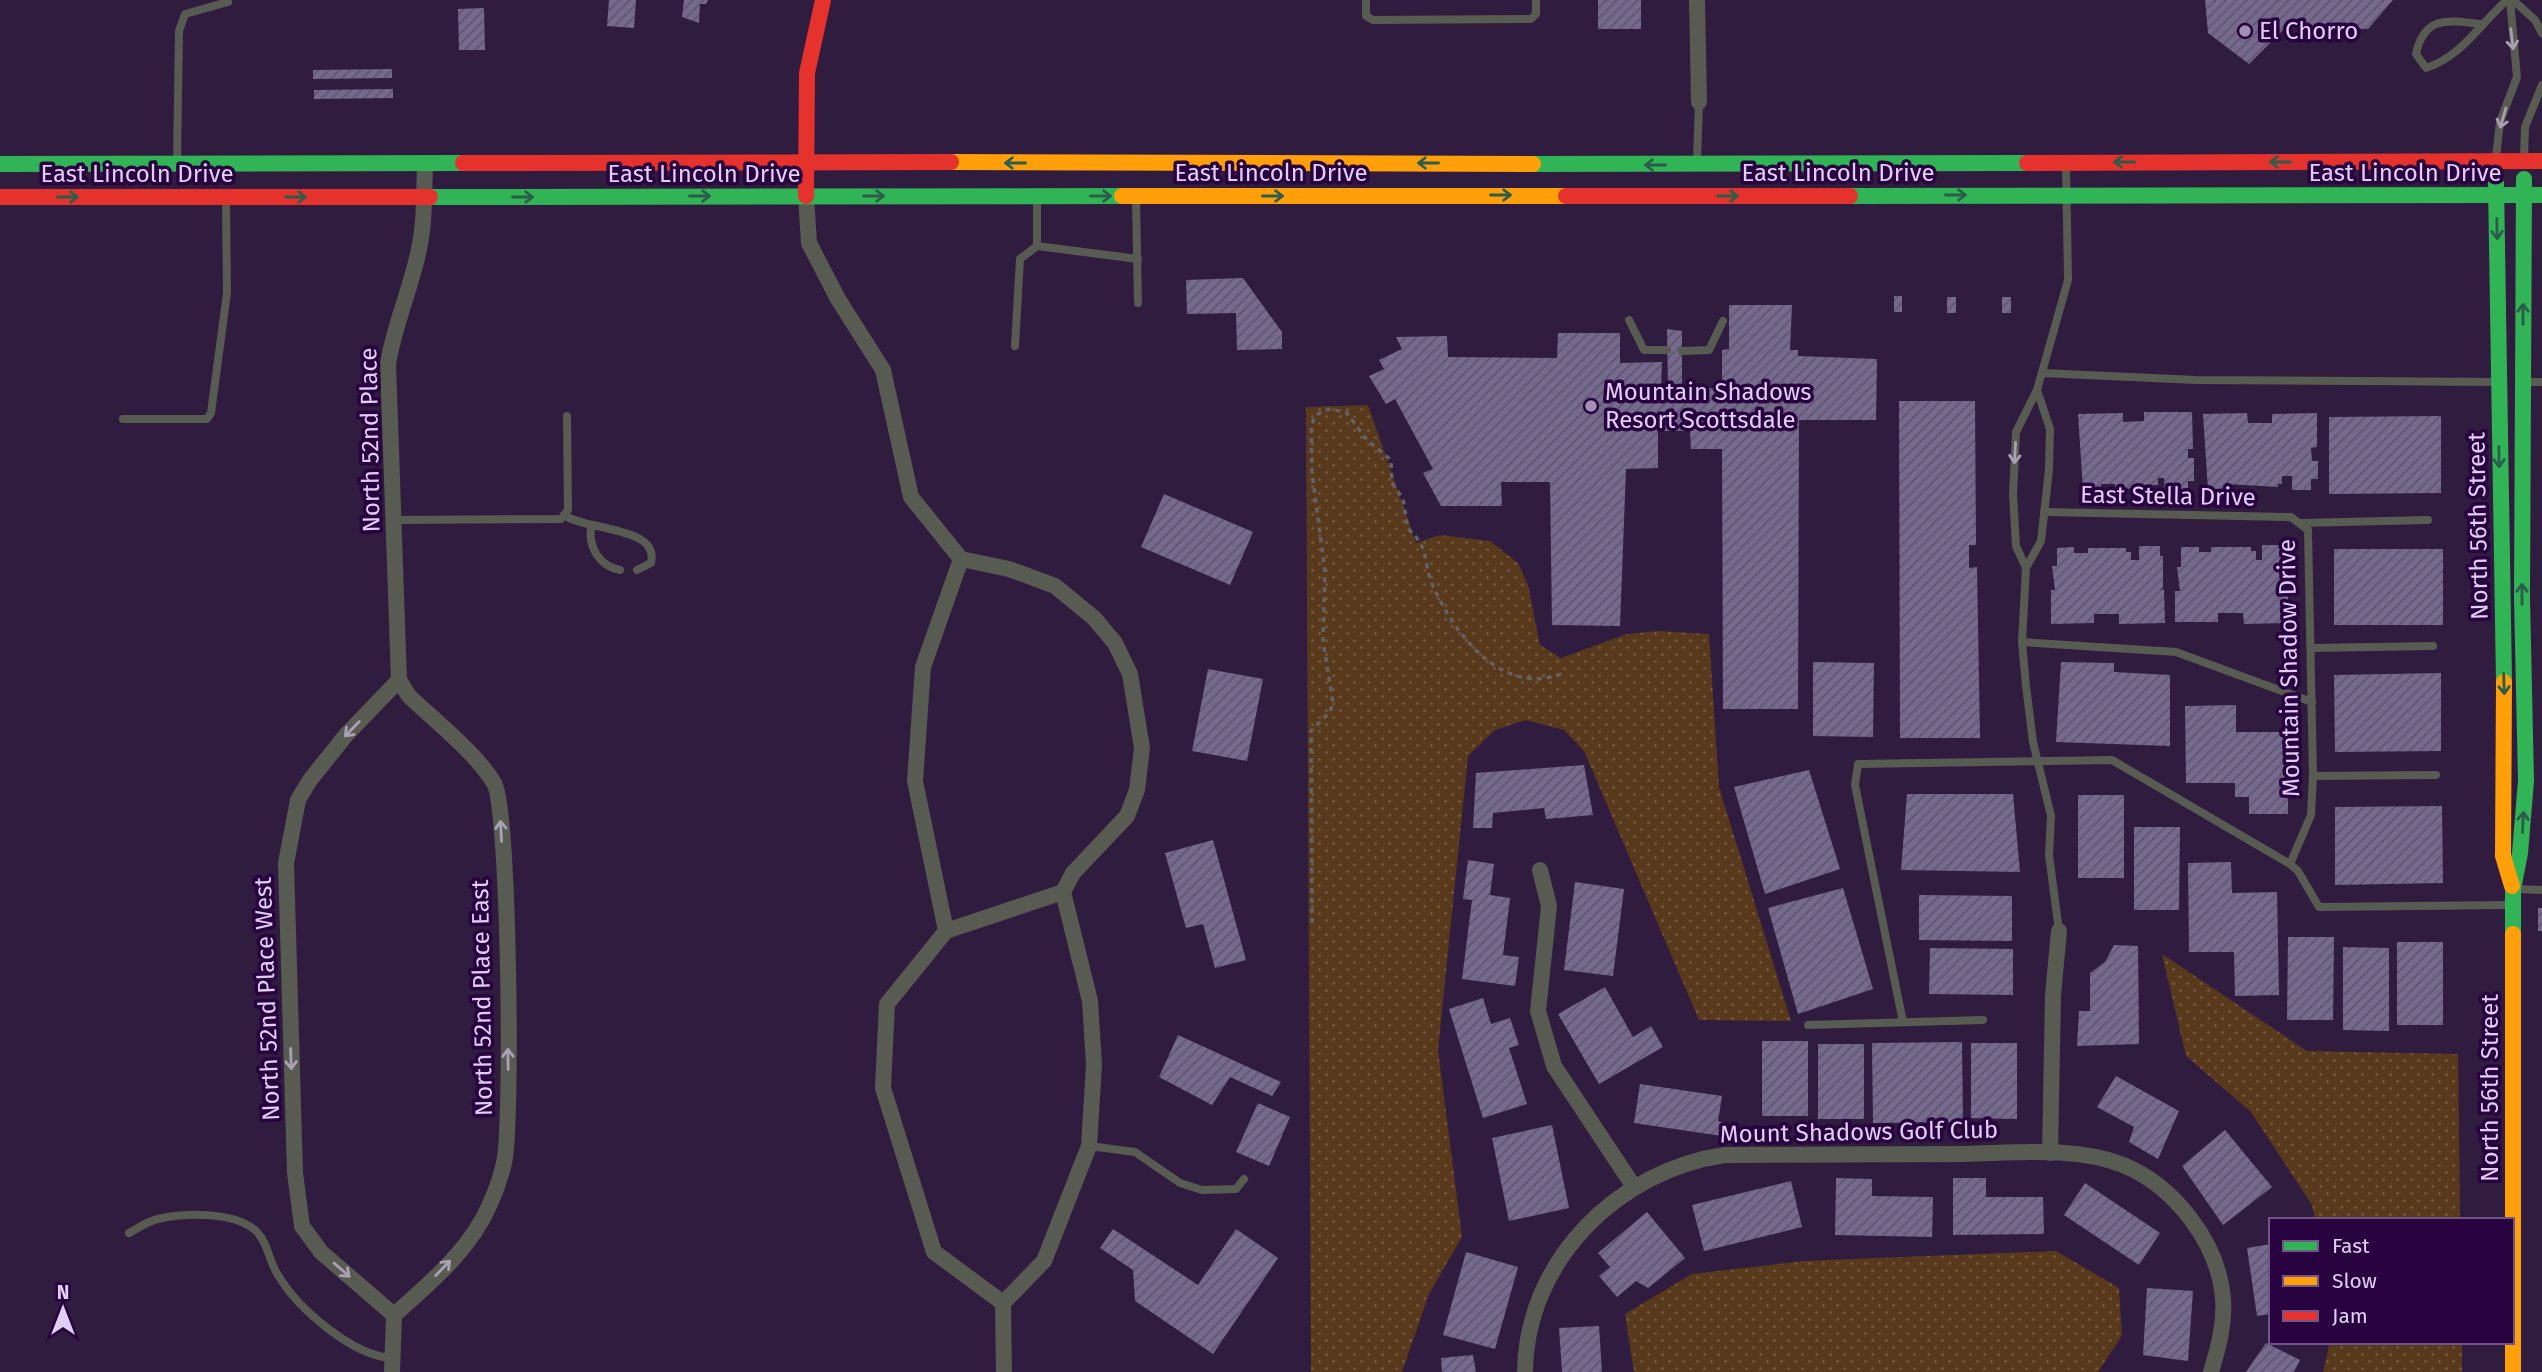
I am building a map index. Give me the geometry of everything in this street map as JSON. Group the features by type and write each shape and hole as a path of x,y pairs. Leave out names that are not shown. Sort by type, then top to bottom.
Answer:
{"main road":[{"path":"806,196 805,80 810,37 823,0"},
{"name":"East Lincoln Drive","path":"0,164 1205,162 1748,165 2066,161 2542,161"},
{"name":"North 56th Street","path":"2495,161 2505,722 2504,856 2513,897"},
{"name":"North 56th Street","path":"2513,1218 2513,897 2521,858 2525,771 2524,161"},
{"path":"1205,162 1205,196"},
{"path":"1589,195 1617,181 1724,179 1748,165"},
{"name":"East Lincoln Drive","path":"0,197 2542,195"},
{"name":"North 56th Street","path":"2513,1344 2513,1372"}],"street":[{"path":"1697,0 1699,102"},
{"name":"North 52nd Place","path":"399,680 388,364 393,334 418,252 425,163"},
{"path":"806,196 809,243 886,379 911,497 961,559 1009,569 1055,586 1094,618 1115,643 1130,674 1142,748 1137,790 1127,816 1073,873 1063,892 1090,1001 1094,1065 1089,1146 1044,1261 1003,1303 1004,1372"},
{"path":"946,931 915,781 923,667 961,559"},
{"name":"North 52nd Place East","path":"394,1315 477,1230 491,1204 504,1163 509,1107 507,966 501,822 496,785 409,696 399,680"},
{"name":"North 52nd Place West","path":"394,1315 321,1252 302,1226 295,1173 286,863 298,800 310,780 346,735 399,680"},
{"path":"1540,870 1549,906 1538,1011 1554,1066 1634,1187"},
{"path":"1003,1303 934,1252 883,1088 887,1004 946,931 1063,892"},
{"path":"2050,1153 2053,995 2059,931"},
{"name":"Mount Shadows Golf Club","path":"1525,1372 1525,1342 1533,1315 1558,1261 1581,1231 1610,1203 1634,1187 1676,1166 1726,1155 2050,1153 2123,1165 2159,1186 2188,1214 2219,1272 2223,1300 2222,1333 2211,1372"},
{"path":"392,1365 394,1315"}],"lane":[{"path":"1366,0 1366,16 1373,20 1531,19 1535,14 1536,0"},
{"path":"2480,24 2456,21 2432,25 2420,35 2416,54 2426,68 2439,64 2457,53 2480,24 2510,0"},
{"path":"2510,0 2535,20 2542,33"},
{"path":"2495,161 2500,122 2517,77 2510,0"},
{"path":"177,164 180,31 184,14 228,2"},
{"path":"2524,161 2525,127 2542,85"},
{"path":"1697,165 1699,102"},
{"path":"2059,931 2049,855 2051,816 2033,742 2022,642 2026,568 2016,536 2013,494 2017,432 2037,390 2068,280 2066,161"},
{"path":"1037,196 1037,246"},
{"path":"1136,196 1138,303"},
{"path":"123,419 207,419 211,414 226,293 226,197"},
{"path":"1015,346 1020,259 1037,246 1138,259"},
{"path":"1629,320 1644,350 1667,350"},
{"path":"1682,351 1709,350 1723,321"},
{"path":"2042,373 2196,380 2542,382"},
{"path":"2026,568 2042,541 2050,429 2037,390"},
{"path":"393,520 536,522 561,519 568,510 567,416"},
{"name":"East Stella Drive","path":"2044,512 2291,517"},
{"path":"565,515 580,524 633,534 648,543 652,553 651,563 637,570"},
{"name":"Mountain Shadow Drive","path":"2290,864 2311,815 2313,775 2308,530 2291,517"},
{"path":"2300,523 2428,520"},
{"path":"591,526 595,553 606,565 620,570"},
{"path":"2022,642 2176,652 2312,702"},
{"path":"2311,648 2432,646"},
{"path":"1903,1022 1854,785 1858,764 2112,760 2290,864 2298,871 2319,907 2326,909 2513,897 2542,890"},
{"path":"2313,775 2437,775"},
{"path":"1808,1025 1983,1020"},
{"path":"1089,1146 1135,1152 1180,1183 1202,1190 1236,1189 1244,1179"},
{"path":"130,1233 146,1223 169,1218 241,1222 260,1234 280,1279 313,1316 366,1352 392,1365"}],"path":[{"path":"1312,923 1311,731 1330,712 1333,703 1323,641 1325,572 1312,473 1311,426 1316,415 1329,409 1346,412 1367,440 1391,460 1392,483 1403,499 1408,529 1422,542 1433,586 1447,612 1475,650 1497,668 1522,678 1549,679 1563,673"}],"shaded area":[{"path":"1368,405 1416,543 1440,535 1490,541 1518,563 1528,585 1540,645 1561,658 1627,634 1658,631 1709,634 1719,787 1791,1021 1699,1020 1584,751 1564,730 1525,720 1495,730 1468,756 1438,1050 1462,1237 1429,1294 1402,1372 1311,1372 1306,407"},
{"path":"2162,954 2307,1051 2458,1054 2460,1218 2315,1218 2312,1205 2251,1112 2186,1056"},
{"path":"2056,1251 2119,1288 2122,1335 2098,1372 1634,1372 1625,1314 1692,1274 1803,1261"},
{"path":"2330,1344 2462,1344 2462,1372 2323,1372"}],"building":[{"path":"609,0 636,0 634,28 607,26"},
{"path":"684,0 708,0 706,4 700,4 699,23 682,17"},
{"path":"1598,0 1641,0 1641,29 1598,29"},
{"name":"El Chorro","path":"2205,0 2393,0 2368,29 2286,27 2249,64 2208,33"},
{"path":"484,8 485,50 459,50 458,9"},
{"path":"392,69 392,78 313,79 313,70"},
{"path":"393,89 393,98 314,99 314,90"},
{"path":"1243,278 1282,332 1282,349 1237,350 1236,313 1187,314 1186,280"},
{"path":"1894,296 1902,296 1902,312 1894,312"},
{"path":"1947,297 1956,297 1956,313 1947,313"},
{"path":"2002,297 2011,297 2011,313 2002,313"},
{"path":"1729,305 1792,305 1790,350 1798,350 1798,356 1877,359 1876,420 1799,420 1798,709 1723,709 1722,449 1691,449 1690,431 1658,431 1658,468 1626,469 1620,626 1552,625 1550,482 1501,482 1502,506 1441,506 1423,473 1433,469 1395,399 1386,404 1369,376 1384,369 1379,360 1402,349 1396,337 1447,336 1448,357 1557,358 1558,333 1620,333 1620,363 1662,362 1661,389 1668,389 1667,329 1682,331 1682,389 1722,388 1722,350 1729,349"},
{"path":"1899,401 1975,401 1976,545 1969,545 1969,568 1977,567 1980,738 1900,738"},
{"path":"2144,412 2192,412 2193,449 2188,449 2188,458 2194,458 2194,481 2188,481 2188,492 2165,493 2164,478 2158,478 2158,485 2153,485 2153,488 2115,489 2115,484 2101,484 2101,489 2083,490 2078,414 2123,413 2123,422 2144,421"},
{"path":"2247,413 2248,423 2272,423 2272,414 2317,413 2317,447 2311,448 2312,461 2318,461 2318,479 2311,479 2311,490 2292,490 2292,476 2282,476 2282,484 2278,484 2278,487 2227,484 2227,490 2208,490 2203,414"},
{"path":"2441,416 2441,493 2329,494 2329,417"},
{"path":"1164,494 1253,532 1230,585 1141,547"},
{"path":"2262,545 2283,545 2283,557 2287,557 2284,590 2288,590 2288,623 2244,624 2243,613 2218,613 2218,622 2175,622 2175,591 2180,591 2177,567 2181,567 2181,547 2199,547 2199,552 2211,552 2211,547 2251,547 2251,551 2256,551 2256,560 2262,560"},
{"path":"2139,546 2160,546 2160,556 2163,556 2163,587 2160,590 2164,589 2165,623 2119,624 2119,614 2094,614 2094,623 2051,624 2051,590 2055,590 2052,566 2057,566 2057,548 2074,547 2074,553 2088,553 2088,548 2126,548 2126,552 2131,552 2131,560 2139,560"},
{"path":"2334,549 2443,549 2443,625 2334,625"},
{"path":"1813,662 1874,663 1873,737 1813,736"},
{"path":"2061,662 2114,663 2114,672 2170,675 2170,746 2056,742"},
{"path":"1208,669 1263,679 1247,761 1192,751"},
{"path":"2441,673 2441,751 2335,752 2334,675"},
{"path":"2236,705 2236,732 2288,732 2288,814 2249,814 2249,797 2235,797 2235,783 2186,783 2185,706"},
{"path":"1584,765 1593,815 1546,819 1544,808 1493,813 1492,828 1473,828 1476,773"},
{"path":"1809,770 1840,869 1765,894 1734,787"},
{"path":"1907,794 2013,794 2020,872 1901,870"},
{"path":"2078,795 2124,795 2124,878 2078,878"},
{"path":"2442,806 2443,883 2335,885 2335,807"},
{"path":"2134,827 2180,827 2179,910 2134,910"},
{"path":"1213,840 1246,960 1215,968 1203,924 1186,928 1165,853"},
{"path":"1468,860 1494,864 1490,895 1510,898 1503,955 1519,957 1515,986 1462,979 1472,900 1463,899"},
{"path":"2231,862 2232,893 2277,892 2279,995 2235,996 2234,952 2189,952 2188,863"},
{"path":"1575,882 1624,889 1613,976 1564,970"},
{"path":"1843,888 1873,989 1798,1014 1768,908"},
{"path":"1919,895 2012,896 2012,941 1919,940"},
{"path":"2538,908 2542,908 2542,931 2538,931"},
{"path":"2288,937 2334,937 2333,1020 2287,1020"},
{"path":"2397,942 2443,942 2443,1025 2397,1025"},
{"path":"2114,945 2138,946 2139,1044 2077,1046 2079,1011 2090,1011 2090,973 2105,962"},
{"path":"2343,947 2389,948 2389,1031 2343,1030"},
{"path":"1930,948 2013,949 2013,995 1929,994"},
{"path":"1605,987 1633,1037 1651,1026 1663,1047 1599,1084 1558,1014"},
{"path":"1483,998 1491,1024 1510,1018 1519,1045 1509,1048 1527,1104 1483,1118 1449,1009"},
{"path":"1178,1035 1281,1082 1272,1096 1230,1077 1212,1105 1159,1077"},
{"path":"1762,1041 1808,1041 1808,1116 1762,1116"},
{"path":"1962,1042 1963,1122 1873,1123 1872,1043"},
{"path":"1971,1043 2017,1043 2017,1119 1971,1118"},
{"path":"1818,1044 1864,1044 1864,1119 1818,1119"},
{"path":"2116,1076 2179,1111 2158,1159 2129,1142 2134,1127 2097,1107"},
{"path":"1640,1084 1722,1096 1718,1121 1724,1123 1722,1136 1634,1123"},
{"path":"1258,1103 1290,1117 1269,1166 1236,1152"},
{"path":"1552,1125 1569,1208 1509,1221 1492,1138"},
{"path":"2225,1130 2272,1187 2223,1225 2182,1166"},
{"path":"1836,1178 1872,1179 1872,1196 1933,1197 1932,1237 1835,1235"},
{"path":"1953,1178 1986,1178 1986,1197 2043,1197 2044,1234 1953,1235"},
{"path":"1791,1181 1802,1227 1704,1251 1692,1205"},
{"path":"2085,1183 2160,1233 2139,1265 2064,1215"},
{"path":"1647,1212 1685,1258 1648,1288 1636,1281 1617,1297 1599,1276 1610,1267 1598,1253"},
{"path":"1113,1229 1198,1285 1236,1229 1278,1258 1213,1354 1135,1301 1133,1270 1100,1248"},
{"path":"2269,1244 2269,1314 2257,1316 2247,1248"},
{"path":"1466,1252 1518,1267 1495,1349 1443,1335"},
{"path":"2147,1288 2193,1291 2188,1361 2143,1355"},
{"path":"1599,1326 1602,1372 1562,1372 1559,1328"},
{"path":"2266,1343 2300,1360 2294,1372 2246,1372"},
{"path":"1473,1355 1476,1372 1442,1372 1441,1358"}],"traffic: fast":[{"path":"0,164 463,163"},
{"path":"1533,164 2027,163"},
{"path":"2513,934 2513,889 2520,853 2526,781 2522,598 2524,179"},
{"path":"2496,183 2504,682"},
{"path":"1850,196 2542,195"},
{"path":"430,197 1122,196"}],"traffic: slow":[{"path":"951,162 1533,164"},
{"path":"1122,196 1566,196"},
{"path":"2504,682 2503,856 2512,886"},
{"path":"2513,934 2513,1218"},
{"path":"2513,1344 2513,1372"}],"traffic: jam":[{"path":"806,196 807,73 823,0"},
{"path":"2027,163 2542,161"},
{"path":"463,163 951,162"},
{"path":"1566,196 1850,196"},
{"path":"0,197 430,197"}],"place":[{"name":"El Chorro","path":"2245,31"},
{"name":"Mountain Shadows Resort Scottsdale","path":"1591,406"}]}
